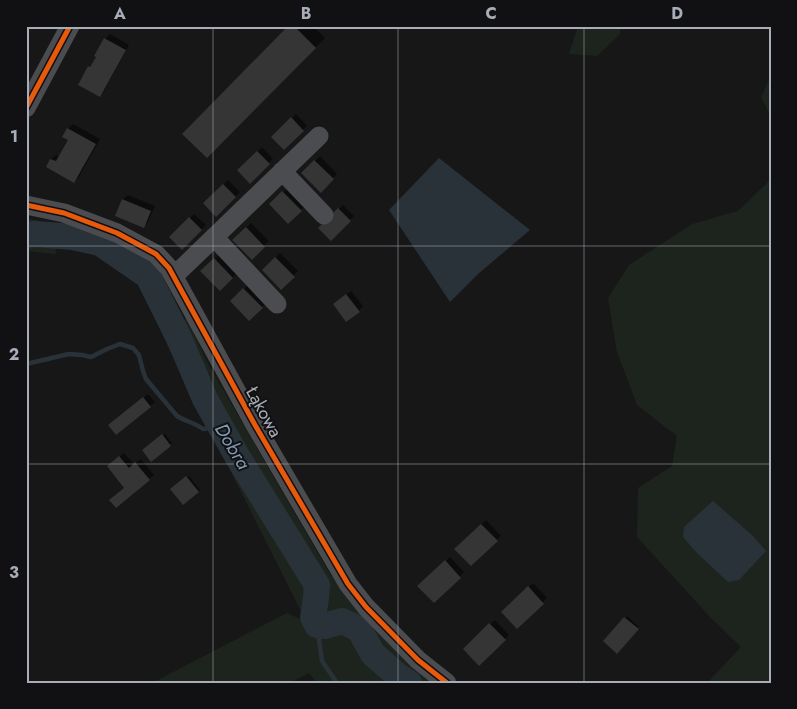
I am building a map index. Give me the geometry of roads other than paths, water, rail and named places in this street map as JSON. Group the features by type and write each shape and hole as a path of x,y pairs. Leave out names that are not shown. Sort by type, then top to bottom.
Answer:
{"street":[{"path":"26,108 70,26"},
{"path":"174,276 318,136"},
{"path":"282,171 324,215"},
{"name":"Łąkowa","path":"26,205 64,213 117,233 156,254 169,268 255,425 348,584 366,607 418,660 447,683"},
{"path":"214,237 277,304"}],"waterway":[{"name":"Dobra","path":"26,235 73,237 100,243 148,276 179,338 205,399 237,456 317,585 313,617 317,625 325,626 342,621 359,629 373,654 409,683"},
{"path":"26,364 69,354 91,357 120,344 133,348 139,355 146,379 177,416 203,429 221,427"},
{"path":"317,625 322,661 337,683"}]}
